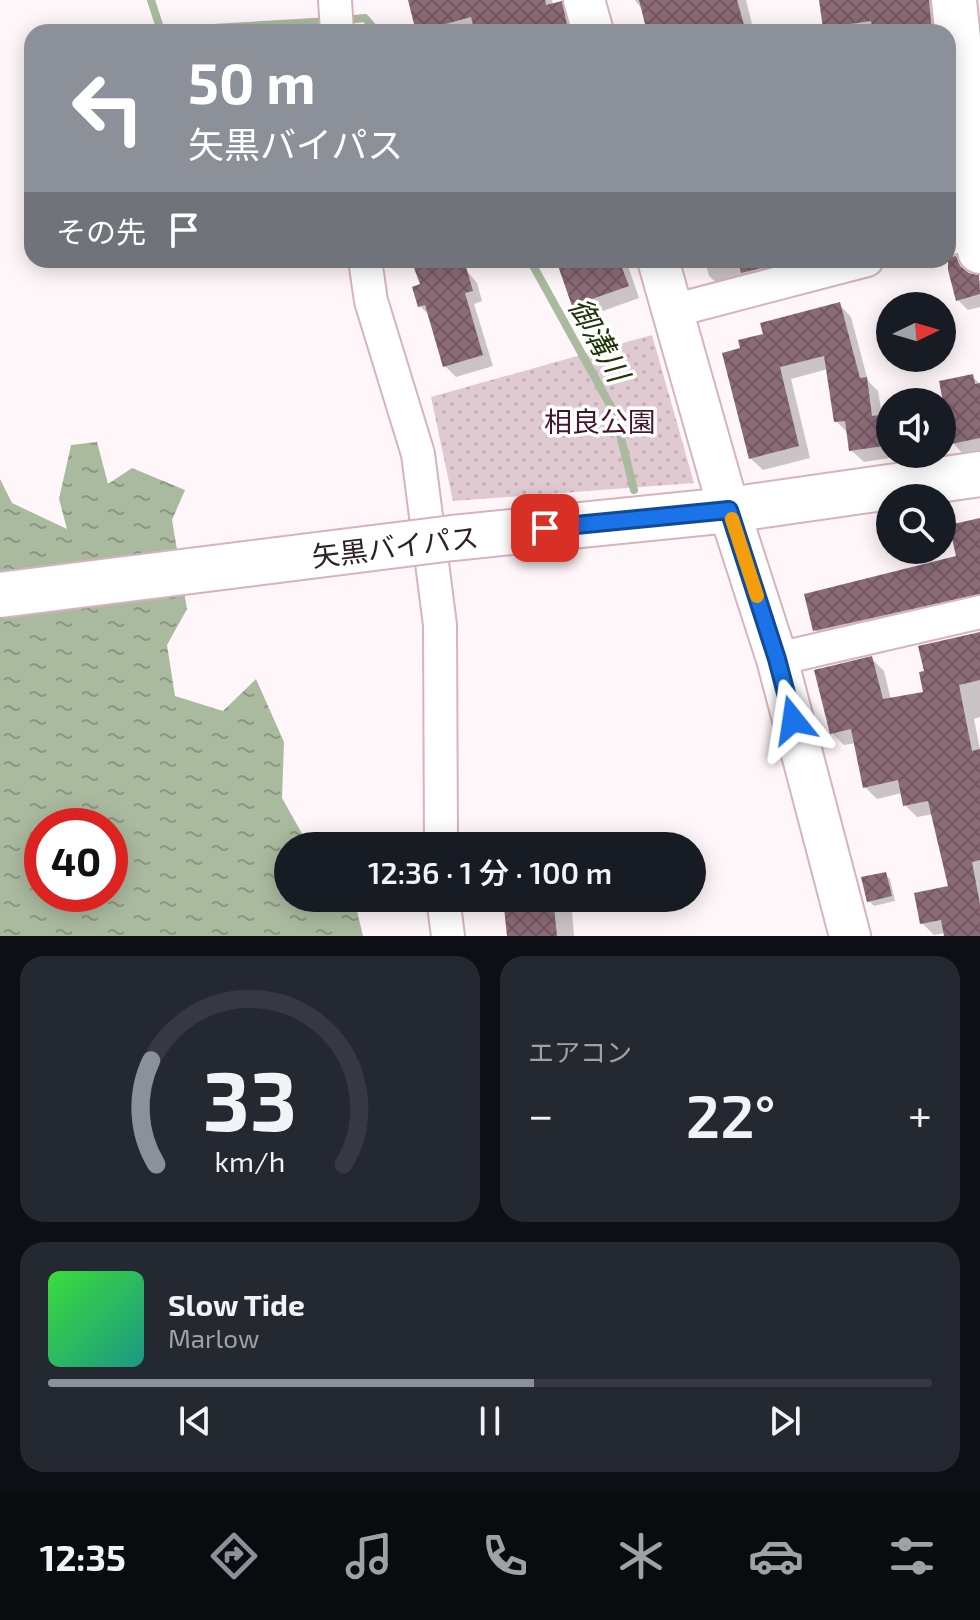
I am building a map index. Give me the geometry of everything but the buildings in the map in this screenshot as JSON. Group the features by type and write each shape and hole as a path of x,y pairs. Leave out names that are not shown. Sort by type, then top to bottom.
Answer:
{"main road":[{"path":"954,0 955,24"},
{"path":"956,34 968,240"},
{"name":"矢黒バイパス","path":"0,595 453,538 729,510 980,474"}],"street":[{"path":"335,0 336,24"},
{"path":"584,0 591,24"},
{"path":"366,268 371,301 418,454 440,625 441,832"},
{"path":"660,268 729,510 777,659 850,936"},
{"path":"672,311 836,268"},
{"path":"777,659 980,612"},
{"path":"445,912 448,936"}],"green space":[{"name":"相良公園","path":"652,335 694,483 453,501 431,397"}],"water":[{"path":"97,442 108,484 132,468 185,490 172,520 187,609 167,645 175,696 223,711 256,679 284,742 282,798 301,832 274,832 274,912 357,912 363,936 0,936 0,479 12,503 67,529 59,499 71,445"}],"waterway":[{"name":"御溝川","path":"151,0 159,24"},
{"name":"御溝川","path":"344,20 365,18 370,24"},
{"name":"御溝川","path":"280,24 331,21"},
{"name":"御溝川","path":"534,268 615,414 634,490"}],"slow traffic":[{"path":"732,519 757,596"}],"route":[{"path":"545,528 729,510 777,659 793,720"}]}
